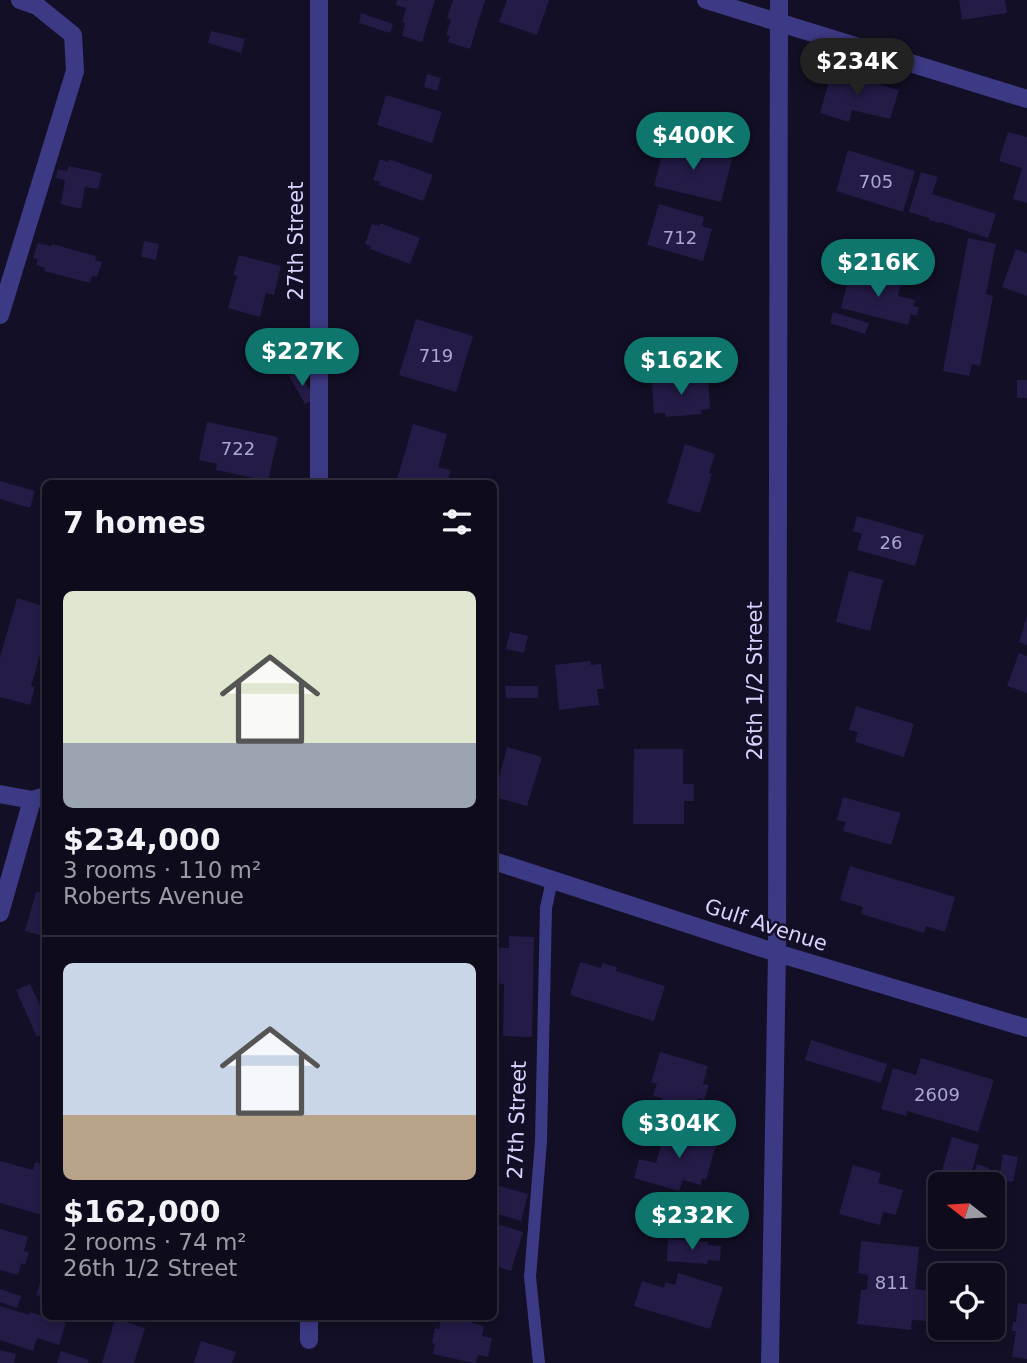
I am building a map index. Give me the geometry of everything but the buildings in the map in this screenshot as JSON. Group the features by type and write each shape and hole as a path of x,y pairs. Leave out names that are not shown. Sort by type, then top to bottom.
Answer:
{"street":[{"path":"0,315 75,71 73,35 37,6 20,0"},
{"name":"27th Street","path":"319,0 319,480"},
{"path":"706,0 1027,99"},
{"name":"26th 1/2 Street","path":"769,1363 777,953 779,0"},
{"path":"0,794 39,798 0,913"},
{"name":"Gulf Avenue","path":"497,861 777,953 1027,1028"},
{"path":"309,1320 309,1340"}],"lane":[{"name":"27th Street","path":"539,1363 530,1277 541,1141 546,908 552,880"}]}
